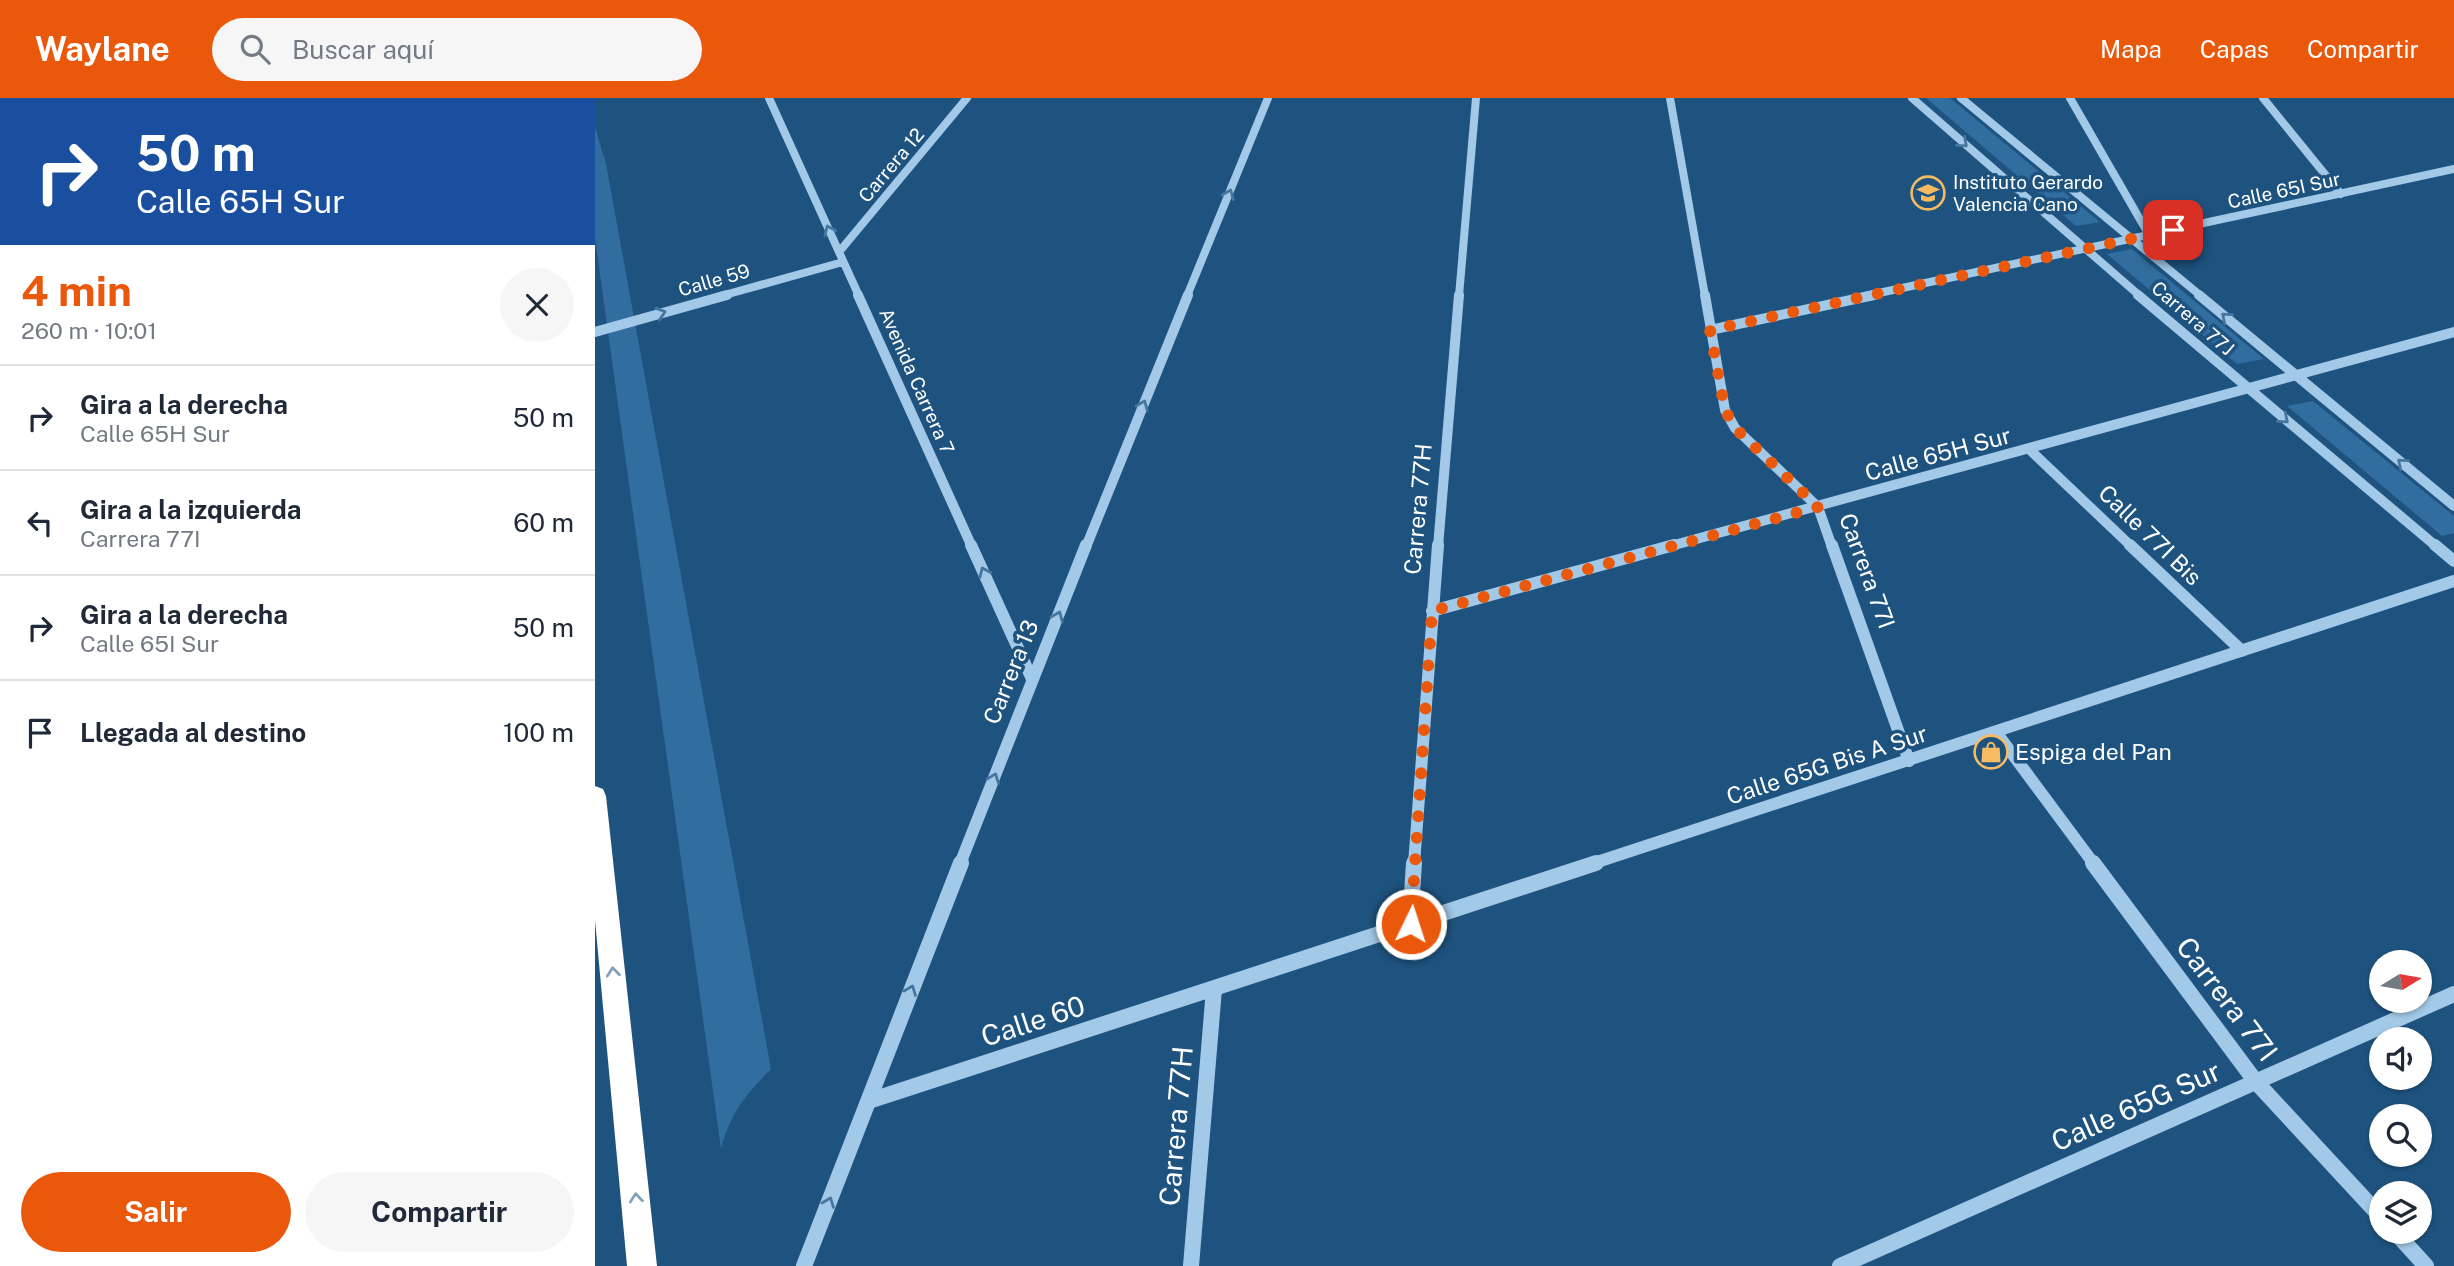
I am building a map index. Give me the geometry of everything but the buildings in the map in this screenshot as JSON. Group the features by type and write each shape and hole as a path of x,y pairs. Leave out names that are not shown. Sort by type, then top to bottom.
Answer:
{"highway":[{"path":"595,796 642,1266"}],"street":[{"name":"Avenida Carrera 7","path":"769,98 1032,679"},
{"name":"Carrera 12","path":"841,257 967,98"},
{"name":"Carrera 13","path":"804,1266 1032,679 1268,98"},
{"name":"Carrera 77H","path":"1411,924 1432,611 1476,98"},
{"name":"Carrera 77I","path":"1670,98 1725,410 1735,428 1818,507 1909,761"},
{"name":"Carrera 77J","path":"1912,98 2247,389 2454,561"},
{"name":"Carrera 77J","path":"1961,98 2454,506"},
{"path":"2070,98 2149,235"},
{"path":"2263,98 2341,194"},
{"name":"Calle 65I Sur","path":"1710,330 2454,169"},
{"name":"Calle 59","path":"595,332 841,257"},
{"name":"Calle 65H Sur","path":"1432,611 2454,332"},
{"name":"Calle 77I Bis","path":"2029,449 2242,651"},
{"name":"Calle 65G Bis A Sur","path":"1214,989 2454,581"},
{"name":"Carrera 77I","path":"1996,732 2256,1082 2369,1204"},
{"name":"Carrera 77H","path":"1191,1266 1214,989"},
{"name":"Calle 60","path":"869,1101 1214,989"},
{"name":"Calle 65G Sur","path":"1840,1266 2454,994"},
{"path":"2406,1244 2426,1266"}],"shaded area":[{"path":"1926,98 1950,98 2100,222 2076,226"},
{"path":"595,127 606,164 771,1069 740,1106 729,1125 721,1149 595,238"},
{"path":"2132,249 2264,359 2237,364 2107,254"},
{"path":"2313,401 2454,516 2454,533 2442,536 2287,406"}],"place":[{"name":"Instituto Gerardo Valencia Cano","path":"1928,193"},
{"name":"Espiga del Pan","path":"1991,752"}],"route":[{"path":"1411,924 1432,611 1818,507 1735,428 1725,410 1710,330 2173,230"}]}
